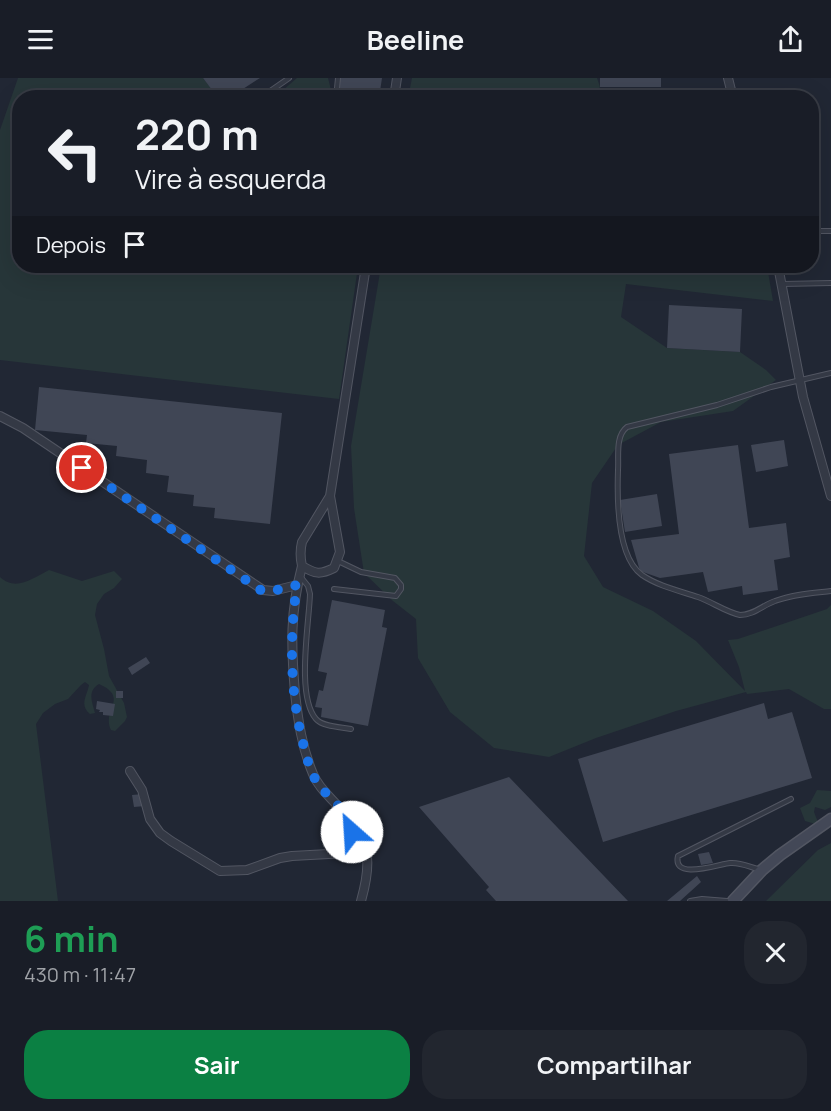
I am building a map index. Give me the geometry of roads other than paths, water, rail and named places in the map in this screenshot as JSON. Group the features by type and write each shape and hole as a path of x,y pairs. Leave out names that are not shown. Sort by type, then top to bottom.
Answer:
{"main road":[{"path":"733,901 762,870 831,819"}],"street":[{"path":"302,566 319,574 334,568 340,552 330,496 365,273"},
{"path":"780,273 799,380 831,496"},
{"path":"0,416 23,428 262,591 273,591 297,585"},
{"path":"330,496 302,542 300,552 302,566 292,619 291,644 302,740 314,777 322,789 351,818 363,838 368,859 367,881 361,901"},
{"path":"130,771 142,790 150,819 160,833 220,871 247,870 292,856 347,853 352,846 351,818"}],"lane":[{"path":"272,90 289,78"},
{"path":"782,284 831,283"},
{"path":"831,373 771,387 717,405 624,428 619,440 617,495 621,533 631,564 643,576 657,583 702,598 737,614 746,615 773,601 831,591"},
{"path":"334,589 396,596 401,585 395,578 361,572 338,561"},
{"path":"300,575 308,586 309,594 305,683 311,710 316,720 323,724 351,729"},
{"path":"762,870 735,863 692,870 682,868 677,859 678,856 791,799"},
{"path":"690,901 702,899 727,901"}]}
